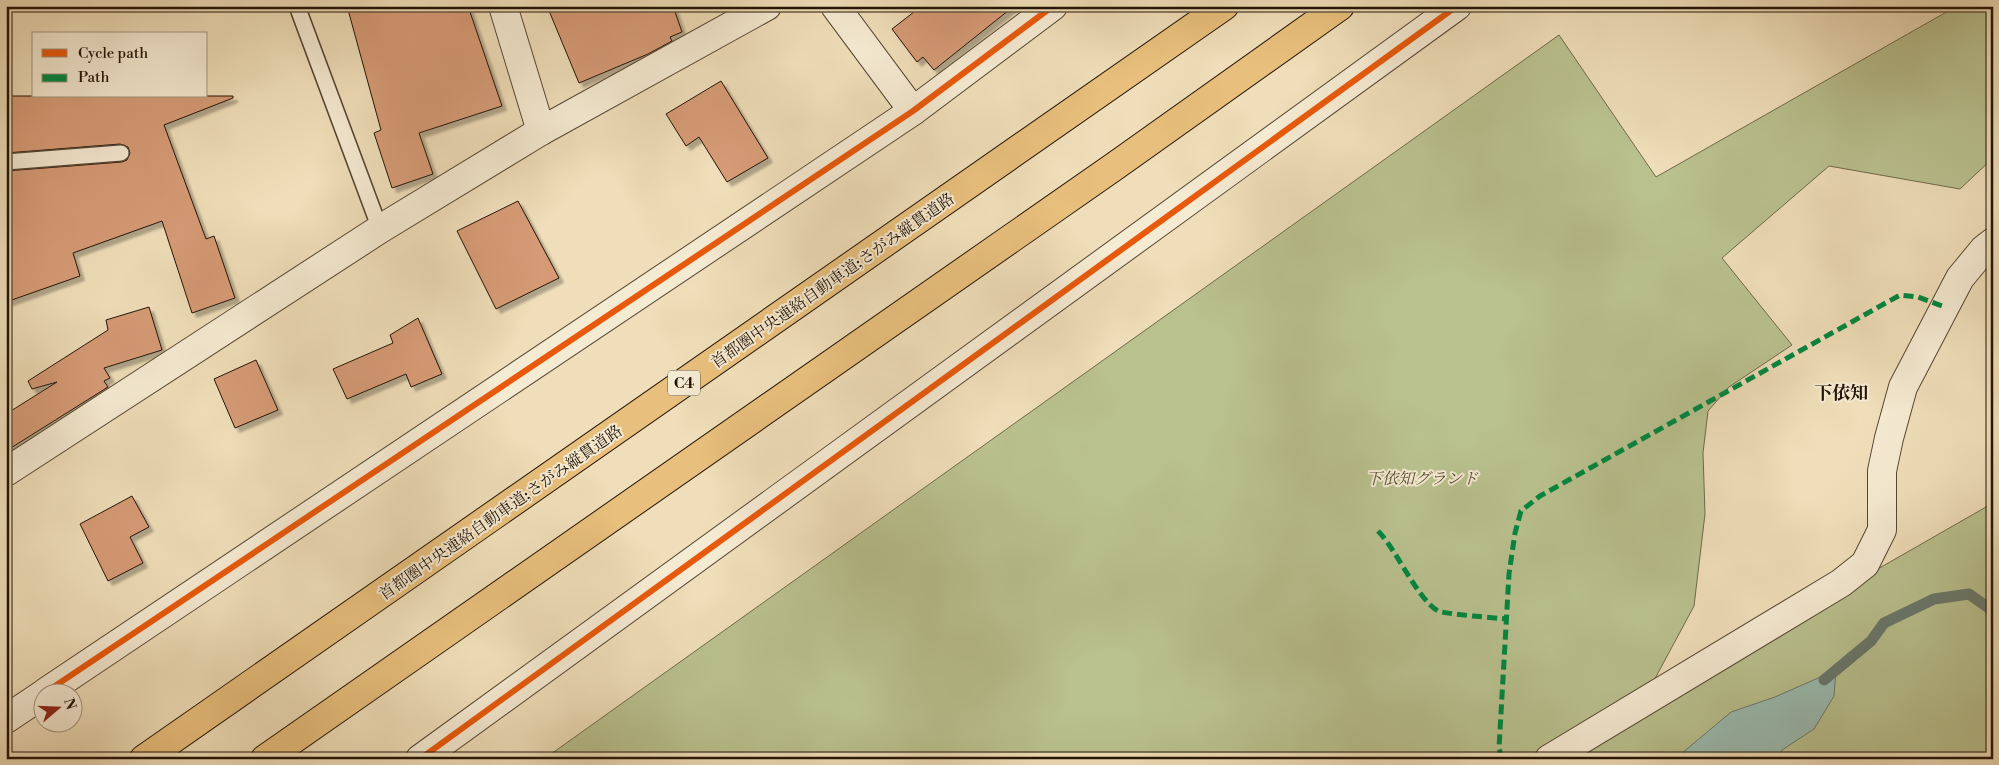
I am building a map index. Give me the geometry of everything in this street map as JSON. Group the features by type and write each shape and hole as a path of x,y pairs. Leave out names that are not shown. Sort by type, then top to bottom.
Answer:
{"highway":[{"name":"首都圏中央連絡自動車道;さがみ縦貫道路","path":"144,759 1224,6"},
{"path":"265,759 1107,172 1340,6"}],"street":[{"path":"503,6 540,132"},
{"path":"6,472 380,229 540,132 767,6"},
{"path":"836,6 913,111"},
{"path":"420,759 1457,6"},
{"path":"61,682 913,111 1051,7"},
{"path":"1549,759 1841,583 1865,564 1882,530 1882,471 1888,438 1903,386 1960,278 1984,249 1993,242"},
{"path":"6,719 32,702"}],"lane":[{"path":"297,6 380,229"},
{"path":"6,162 121,153"}],"green space":[{"name":"下依知グランド","path":"1957,6 1993,6 1993,158 1960,189 1829,166 1722,258 1792,345 1729,387 1708,411 1703,453 1705,514 1694,606 1651,686 1531,759 544,759 1559,35 1656,177"},
{"path":"1993,503 1993,759 1546,759"}],"water":[{"path":"1836,670 1834,696 1814,729 1782,750 1777,759 1675,759 1731,712 1775,697"}],"building":[{"path":"347,6 468,6 502,106 419,133 433,174 392,188 374,133 381,130"},
{"path":"547,6 673,6 682,32 670,37 672,41 648,54 579,83"},
{"path":"930,6 1014,6 934,70 923,57 917,62 892,29 919,8 922,12"},
{"path":"721,81 768,158 727,182 699,137 686,146 666,114"},
{"path":"6,96 32,96 32,98 208,98 208,96 233,96 233,98 164,125 206,239 214,236 235,298 192,313 162,221 73,253 80,276 6,302 6,171 122,162 127,160 130,153 128,147 120,144 6,153"},
{"path":"518,201 559,278 496,309 457,231"},
{"path":"149,307 162,350 104,368 110,378 104,381 108,387 6,451 6,414 57,382 32,389 28,381 108,330 106,320"},
{"path":"418,318 442,374 411,387 406,374 347,399 333,369 393,343 390,335"},
{"path":"256,360 278,410 235,428 214,379"},
{"path":"132,496 149,527 130,537 143,563 108,581 80,524"}],"waterway":[{"path":"1824,680 1871,641 1884,623 1934,599 1969,594 1993,611"}],"marked path":[{"path":"1502,759 1499,748 1509,574 1515,533 1521,511 1540,496 1900,295 1918,297 1945,307"},
{"path":"1378,531 1422,596 1438,611 1507,619"}],"cycle path":[{"path":"61,682 913,111 1053,6"},
{"path":"420,759 1457,6"}],"district":[{"name":"下依知","path":"1841,393"}]}
